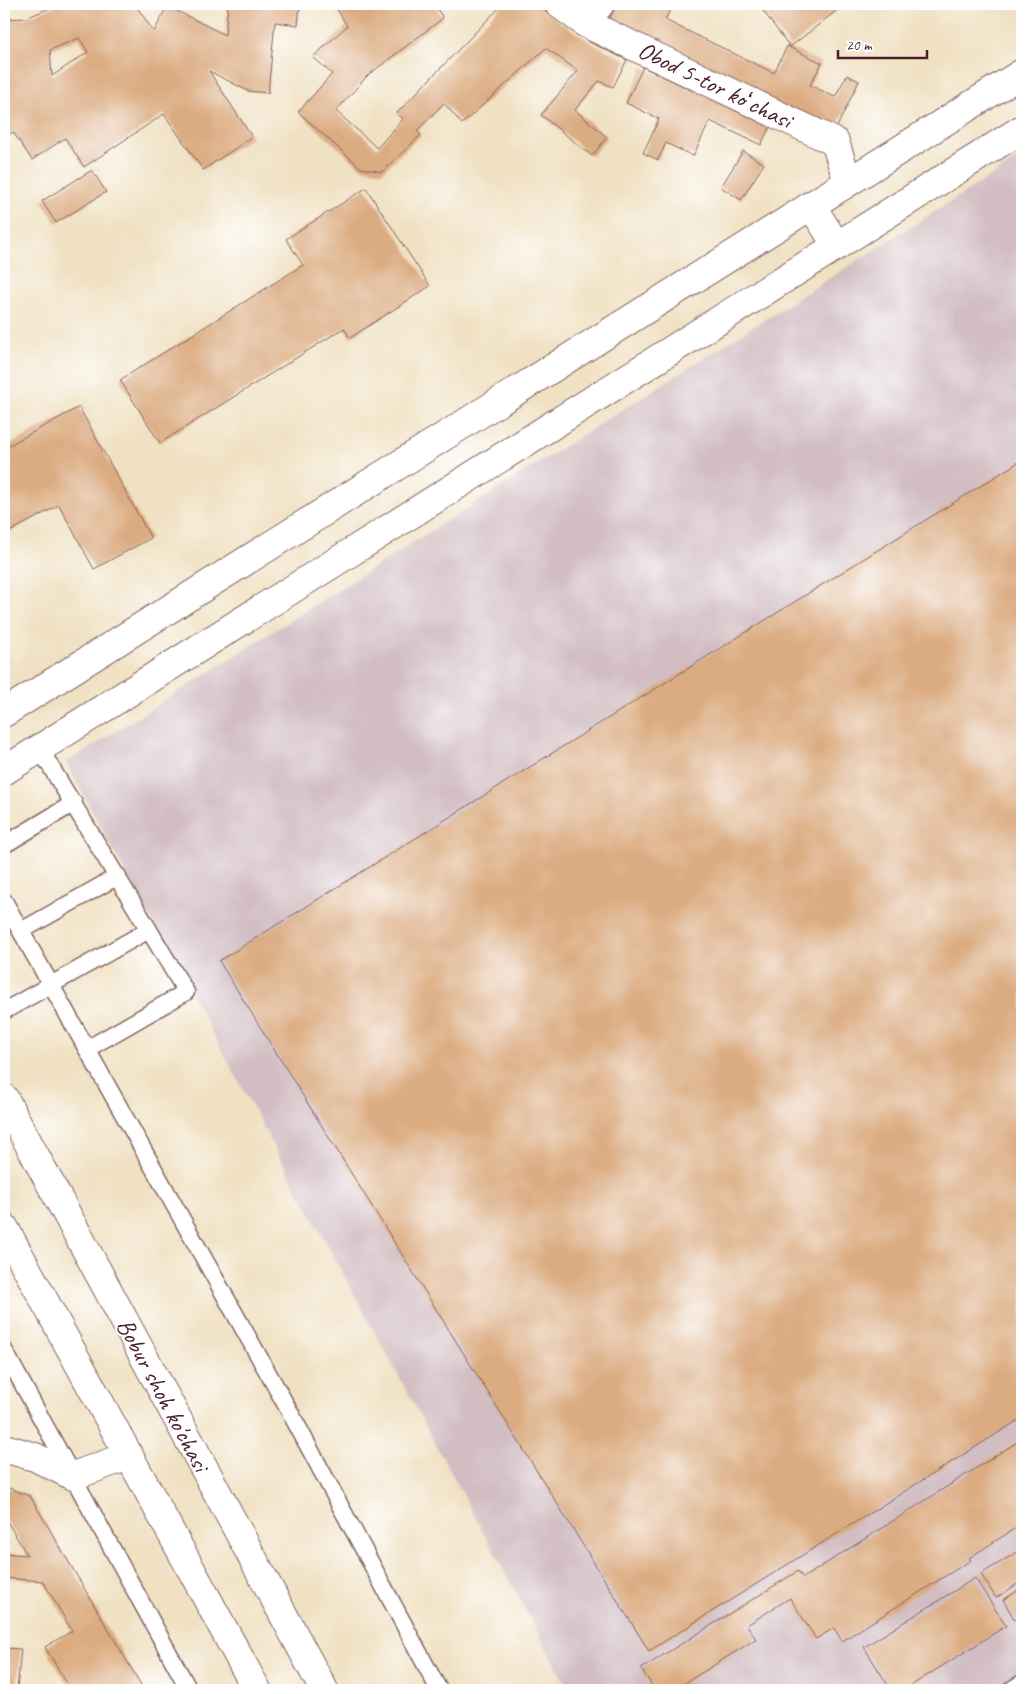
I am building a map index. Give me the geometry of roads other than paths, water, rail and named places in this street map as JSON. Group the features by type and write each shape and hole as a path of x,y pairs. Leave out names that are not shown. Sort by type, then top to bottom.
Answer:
{"main road":[{"name":"Obod 5-tor koʻchasi","path":"559,4 592,13 835,142 848,182"},
{"path":"4,712 1022,73"},
{"path":"4,771 1022,129"},
{"path":"811,205 837,246"},
{"name":"Bobur shoh ko'chasi","path":"4,1098 324,1690"},
{"path":"4,1227 257,1690"},
{"path":"4,1448 35,1457 73,1476 128,1456"}],"lane":[{"path":"40,749 186,992 87,1049"},
{"path":"4,845 74,803"},
{"path":"21,931 118,876"},
{"path":"4,901 291,1414 439,1690"},
{"path":"4,1011 149,930"},
{"path":"4,1350 189,1690"},
{"path":"1011,1690 1022,1683"}]}
